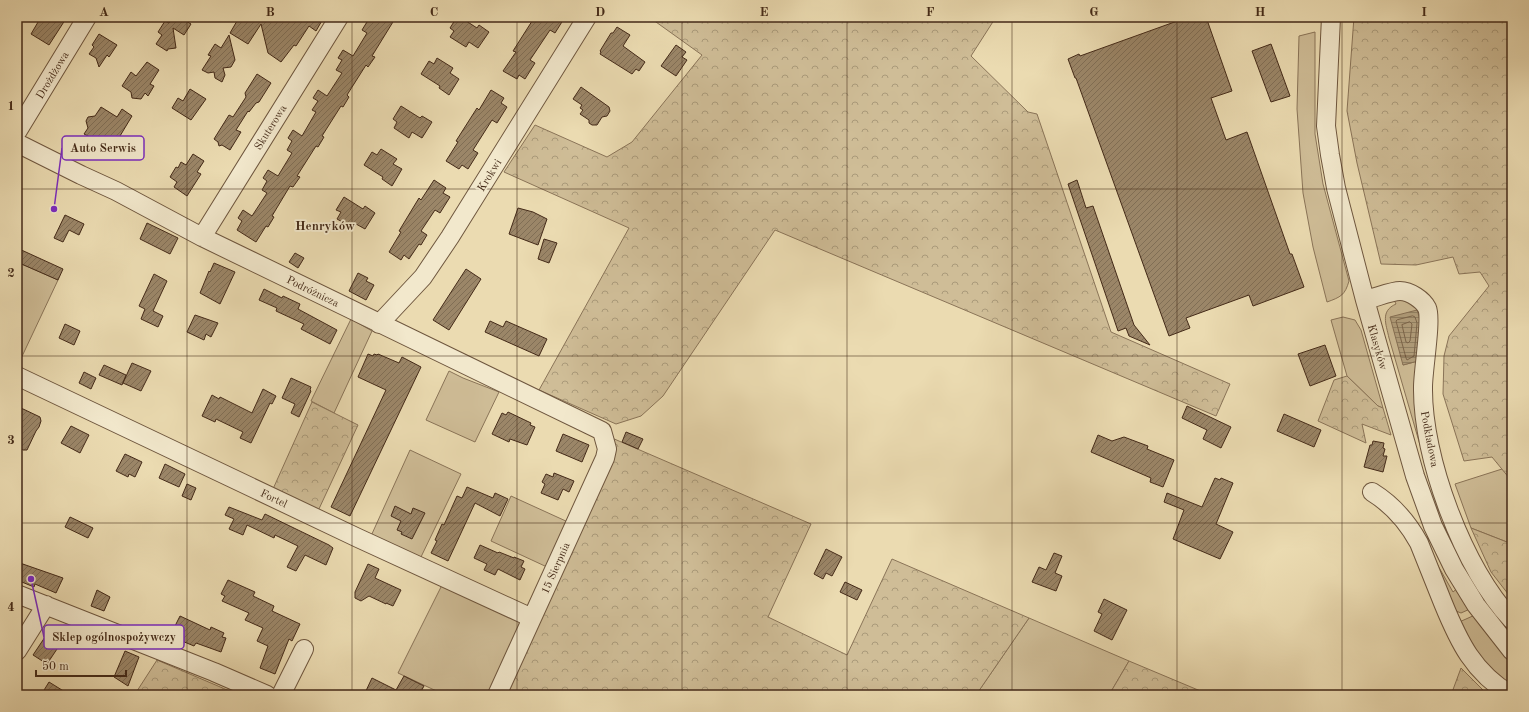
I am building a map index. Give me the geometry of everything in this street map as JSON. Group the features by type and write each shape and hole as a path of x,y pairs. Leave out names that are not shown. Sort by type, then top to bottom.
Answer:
{"street":[{"name":"Drożdżowa","path":"17,132 87,17"},
{"name":"Skuterowa","path":"202,237 339,17"},
{"name":"Krokwi","path":"379,324 424,278 587,17"},
{"name":"Klasyków","path":"1331,17 1326,126 1336,188 1365,300 1424,505 1442,547 1463,584 1488,621 1512,651"},
{"name":"Podróżnicza","path":"17,143 81,176 116,191 202,237 379,324 602,430 605,439"},
{"name":"Podkładowa","path":"1365,300 1400,291 1411,294 1420,299 1427,308 1429,320 1422,388 1425,423 1431,455 1447,504 1460,537 1485,582 1512,620"},
{"name":"Fortel","path":"17,376 372,545 532,618"},
{"name":"15 Sierpnia","path":"497,695 605,458 607,449 605,439"},
{"path":"1372,492 1391,505 1411,528 1421,548 1455,633 1465,651 1489,679 1511,695"},
{"path":"17,594 214,672 267,695"},
{"path":"17,651 46,605"},
{"path":"281,695 304,649"}],"green space":[{"path":"649,17 996,17 971,56 1028,112 1037,114 1111,332 1230,384 1216,416 775,230 663,396 641,416 616,424 539,390 629,228 504,172 535,125 607,157 632,142 702,55"},
{"path":"1354,17 1512,17 1512,479 1510,479 1492,457 1464,461 1443,394 1444,356 1449,336 1489,286 1480,272 1459,274 1453,257 1416,265 1381,264 1357,163 1347,111"},
{"path":"1315,32 1315,134 1323,184 1349,281 1342,295 1327,302 1313,247 1303,193 1297,109 1299,36"},
{"path":"17,262 58,280 17,367"},
{"path":"1394,300 1409,300 1421,314 1403,365 1418,361 1417,402 1490,600 1461,613 1456,611 1437,564 1453,592 1472,576 1429,476 1389,338 1385,318 1388,310 1396,304"},
{"path":"1343,317 1355,320 1361,330 1383,408 1378,406 1347,376 1331,320"},
{"path":"351,319 372,331 334,413 311,401"},
{"path":"449,371 499,392 475,442 426,420"},
{"path":"1347,376 1378,406 1383,408 1391,435 1362,424 1366,443 1318,421 1334,380"},
{"path":"312,402 358,425 318,511 273,489"},
{"path":"612,438 811,524 768,617 847,655 892,559 1029,618 976,695 502,695"},
{"path":"410,450 461,474 420,559 371,536"},
{"path":"1502,469 1512,479 1512,544 1471,528 1455,484"},
{"path":"511,496 568,522 547,567 491,541"},
{"path":"1471,528 1512,544 1512,599 1491,572"},
{"path":"442,585 524,622 490,695 445,695 398,673"},
{"path":"1493,607 1512,628 1512,688 1493,675 1457,623"},
{"path":"1029,618 1129,661 1109,695 976,695"},
{"path":"157,660 239,695 143,695 137,691"},
{"path":"1129,661 1210,695 1109,695"},
{"path":"1461,668 1487,694 1489,695 1451,695"}],"water":[{"path":"1417,310 1421,323 1418,361 1403,365 1390,317"}],"building":[{"path":"41,17 67,17 49,45 31,34"},
{"path":"173,17 180,17 191,24 184,35 173,28 176,48 168,49 167,51 156,44 162,35 158,32 165,21 169,23"},
{"path":"236,17 324,17 316,31 309,26 296,46 294,45 281,62 268,53 261,24 248,44 230,33 237,21"},
{"path":"370,17 396,17 372,56 375,57 368,67 366,65 347,95 349,97 343,107 341,106 322,136 324,137 318,147 316,146 297,176 300,177 293,187 290,186 272,216 274,217 268,227 266,226 256,242 237,230 242,221 238,218 243,210 252,216 267,193 262,190 267,181 263,178 268,170 278,176 292,153 287,150 292,141 288,138 293,130 302,136 316,112 312,110 318,101 313,98 318,90 327,96 342,73 336,70 342,60 338,58 343,50 353,56 367,33 362,30"},
{"path":"457,17 460,17 477,28 479,25 489,32 478,48 469,42 466,47 450,37 454,31 450,28"},
{"path":"541,17 565,17 555,33 550,30 530,60 535,63 525,79 519,75 517,79 503,71 516,52 513,51 534,18 539,21"},
{"path":"1193,17 1206,17 1232,91 1211,98 1226,140 1247,132 1290,254 1292,254 1304,287 1253,306 1249,295 1186,318 1190,328 1169,336 1068,59 1180,20 1182,21"},
{"path":"617,27 630,35 623,46 645,62 639,71 636,69 632,74 600,54 600,51 611,33 613,33"},
{"path":"99,34 117,45 109,57 107,55 99,67 96,58 89,54 94,47 92,45"},
{"path":"229,35 235,60 231,67 223,68 225,75 222,82 215,78 214,72 208,73 202,70 211,56 208,55 215,44 221,48"},
{"path":"1271,44 1290,96 1271,102 1252,51"},
{"path":"676,45 686,52 682,57 687,60 676,76 661,66"},
{"path":"437,58 453,68 450,73 459,79 449,95 439,88 440,86 421,74 429,61 434,64"},
{"path":"147,62 159,70 150,84 154,86 148,96 145,93 141,99 132,98 131,92 122,86 131,72 136,76"},
{"path":"257,74 271,83 259,102 256,103 249,112 248,111 236,130 241,132 230,150 222,145 219,146 218,142 214,139 229,115 233,117 246,97 245,93"},
{"path":"581,87 609,107 610,111 607,116 602,117 597,125 592,125 589,123 589,120 580,114 583,110 580,108 582,105 573,99"},
{"path":"190,89 206,99 191,120 172,108 178,98 183,101"},
{"path":"491,90 504,98 501,103 507,107 497,123 492,120 473,150 478,153 468,169 462,165 459,169 446,161 458,142 456,141 477,108 479,110"},
{"path":"401,106 420,118 422,116 432,122 422,138 412,132 409,138 394,128 397,122 393,119"},
{"path":"101,107 117,117 122,109 132,116 120,136 121,142 113,143 109,149 104,146 94,146 91,143 90,137 84,134 88,128 86,121 88,117 95,116"},
{"path":"381,149 397,159 393,164 402,169 392,186 382,179 383,177 364,165 372,152 377,155"},
{"path":"193,154 204,161 197,172 201,174 187,196 174,187 177,182 170,177 181,162 186,165"},
{"path":"434,180 446,188 443,193 450,197 440,213 435,210 421,231 427,235 421,245 419,244 409,259 404,255 401,260 389,252 401,232 399,231 419,198 421,200"},
{"path":"1077,180 1086,208 1093,206 1134,325 1150,345 1129,336 1126,328 1118,331 1068,184"},
{"path":"344,197 363,209 365,206 375,213 365,229 356,224 353,228 337,219 341,212 336,210"},
{"path":"518,208 533,212 547,219 538,245 509,234"},
{"path":"65,215 84,224 79,235 69,230 63,242 54,238"},
{"path":"147,223 178,238 170,254 140,239"},
{"path":"544,239 557,243 549,263 538,259"},
{"path":"17,248 63,269 58,280 17,262"},
{"path":"295,253 304,258 298,268 289,262"},
{"path":"214,263 235,272 220,304 200,293"},
{"path":"466,269 481,279 449,330 433,320"},
{"path":"358,273 368,278 366,281 374,285 366,300 349,291"},
{"path":"154,274 167,281 153,311 163,316 158,327 141,319 145,309 139,306"},
{"path":"264,289 282,298 283,296 300,304 298,309 337,330 330,344 301,329 304,324 276,311 277,308 259,300"},
{"path":"195,315 218,323 211,337 206,334 204,340 187,332"},
{"path":"490,321 503,327 506,321 547,339 539,356 485,332"},
{"path":"65,324 80,331 74,345 59,338"},
{"path":"1325,345 1336,376 1310,386 1298,354"},
{"path":"368,354 373,356 374,354 378,354 399,363 402,357 421,367 350,516 331,507 386,390 358,377"},
{"path":"132,363 151,371 141,391 123,383"},
{"path":"104,365 126,375 122,385 99,375"},
{"path":"84,372 96,378 91,389 79,383"},
{"path":"291,378 311,387 311,391 299,417 291,413 295,404 282,398"},
{"path":"263,389 276,396 272,404 270,403 251,443 240,438 243,432 216,419 215,422 202,416 212,395 219,399 220,397 252,413"},
{"path":"1187,406 1231,427 1221,448 1203,439 1207,430 1182,418"},
{"path":"21,408 40,417 41,421 27,450 23,450 17,446 17,411 19,412"},
{"path":"508,412 531,423 530,425 535,427 527,445 510,439 509,442 492,434 502,413 506,415"},
{"path":"1284,414 1321,430 1314,447 1277,431"},
{"path":"71,426 89,435 80,453 61,443"},
{"path":"626,432 643,439 638,449 622,442"},
{"path":"563,434 589,445 582,462 556,451"},
{"path":"1098,435 1112,441 1124,437 1148,446 1147,449 1174,460 1163,487 1150,482 1151,478 1091,452"},
{"path":"1373,441 1384,443 1383,448 1385,449 1383,456 1387,456 1383,472 1364,467 1370,445 1372,445"},
{"path":"125,454 142,462 135,477 129,474 128,477 116,471"},
{"path":"165,464 185,474 179,487 159,478"},
{"path":"554,473 574,481 569,492 563,489 558,500 541,493 545,484 542,482 546,474 553,477"},
{"path":"1215,478 1220,480 1221,478 1233,483 1216,524 1233,532 1220,559 1173,539 1184,510 1164,502 1167,493 1202,507"},
{"path":"187,484 196,488 191,500 182,496"},
{"path":"467,487 493,498 495,493 508,499 500,516 475,503 448,561 431,553 437,541 435,540 442,524 444,525 457,496 462,498"},
{"path":"395,506 411,514 413,508 425,513 412,539 401,534 402,532 397,530 401,521 391,516"},
{"path":"229,507 262,520 265,514 329,545 333,548 326,565 305,555 296,571 287,567 298,546 275,535 274,538 247,525 243,535 229,529 234,519 225,515"},
{"path":"70,517 93,528 88,538 65,527"},
{"path":"480,545 498,553 499,552 524,561 521,567 525,569 520,580 498,569 495,575 484,570 487,564 474,558"},
{"path":"826,549 842,557 832,576 826,573 823,579 814,574"},
{"path":"1054,553 1062,556 1055,573 1062,576 1056,591 1032,582 1039,567 1046,570"},
{"path":"17,562 63,578 56,593 35,584 34,587 17,580"},
{"path":"368,564 379,569 375,578 401,590 393,606 369,596 361,601 355,598 355,592"},
{"path":"228,580 255,592 253,596 274,606 272,611 300,624 292,641 289,639 275,674 260,668 268,646 257,641 263,628 245,620 249,613 222,601 225,596 221,594"},
{"path":"845,582 862,590 857,600 840,592"},
{"path":"97,590 110,597 104,611 91,606"},
{"path":"1104,599 1127,610 1112,640 1094,631 1102,614 1098,612"},
{"path":"180,616 210,630 211,627 224,633 222,637 226,638 221,652 196,643 194,646 170,636"},
{"path":"47,634 61,643 47,664 33,655"},
{"path":"125,651 139,657 128,686 114,677"},
{"path":"404,676 424,686 419,695 364,695 372,678 396,690"},
{"path":"49,682 70,695 41,695"}],"place":[{"name":"Auto Serwis","path":"54,209"},
{"name":"Sklep ogólnospożywczy","path":"31,579"}],"district":[{"name":"Henryków","path":"325,225"}]}
